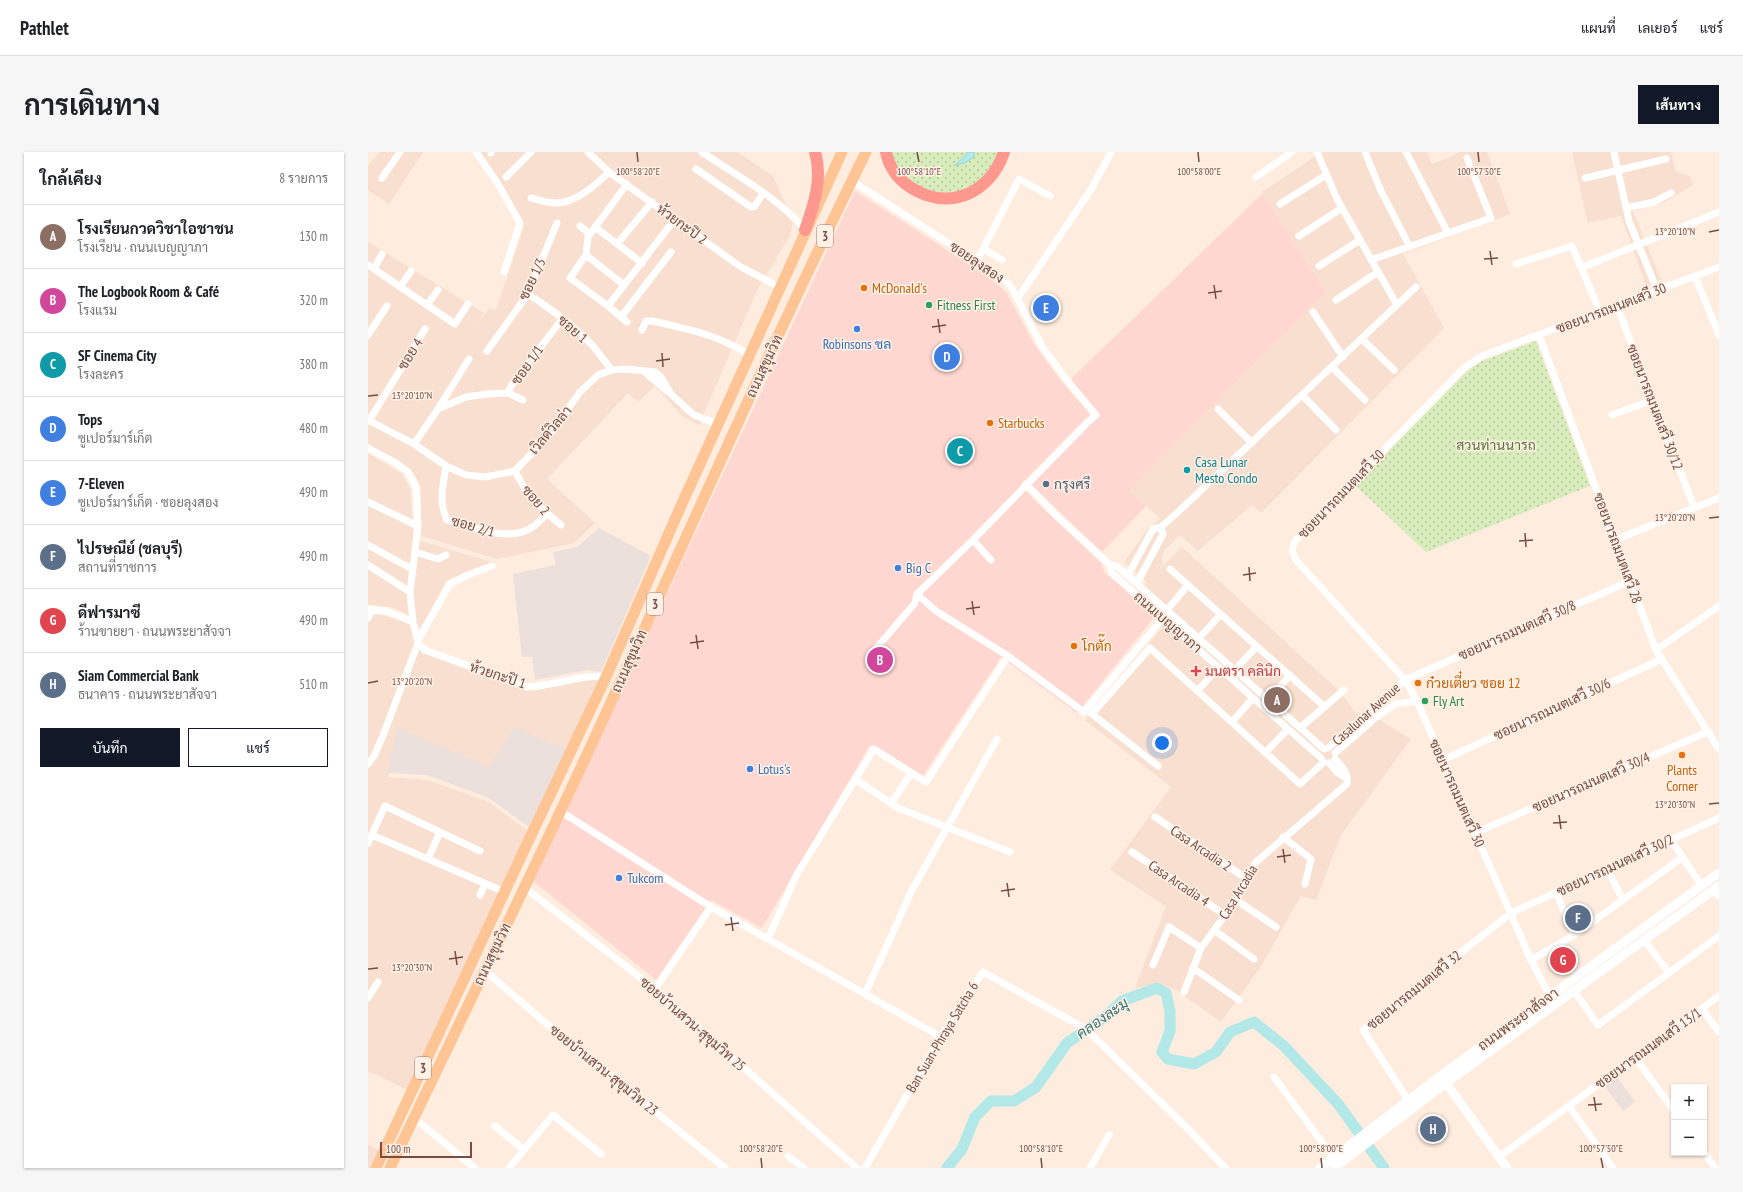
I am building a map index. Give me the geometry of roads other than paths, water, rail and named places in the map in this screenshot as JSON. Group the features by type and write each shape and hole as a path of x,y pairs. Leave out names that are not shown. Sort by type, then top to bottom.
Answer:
{"highway":[{"path":"806,230 816,198 818,173 815,152"},
{"path":"886,152 891,167 905,184 920,192 944,198 963,195 981,187 996,171 1004,152"}],"main road":[{"name":"ถนนสุขุมวิท","path":"376,1168 606,677 680,508 842,152"},
{"name":"ถนนสุขุมวิท","path":"390,1168 560,811 746,406 866,152"},
{"path":"729,400 740,399 746,406"},
{"name":"ถนนพระยาสัจจา","path":"1368,1137 1408,1100 1719,873"},
{"name":"ถนนพระยาสัจจา","path":"1320,1168 1355,1146 1446,1083 1644,940 1717,891"},
{"path":"469,969 483,972"},
{"path":"1446,1083 1507,1168"},
{"name":"ถนนพระยาสัจจา","path":"1334,1168 1355,1146"}],"street":[{"path":"382,178 400,152"},
{"path":"476,152 498,184 520,223 504,272"},
{"path":"506,177 531,152"},
{"name":"ห้วยกะปิ 2","path":"588,152 609,172 741,267 781,288"},
{"path":"702,152 763,193 796,218 806,230"},
{"path":"1018,298 1092,188 1111,152"},
{"path":"1256,177 1292,152"},
{"path":"1317,152 1342,208 1397,305"},
{"path":"1366,152 1382,190 1410,247"},
{"path":"1406,152 1448,233"},
{"path":"1614,152 1629,221 1657,290"},
{"path":"1371,260 1491,218 1467,158"},
{"path":"1585,178 1666,159"},
{"path":"696,169 751,207 754,206 763,193"},
{"path":"531,198 556,203 570,200 594,186 609,172"},
{"path":"1280,204 1326,175"},
{"path":"977,261 1019,179 1050,196"},
{"name":"ซอยลุงสอง","path":"852,181 977,261 1007,282 1018,298 1043,348 1096,415 1026,484"},
{"path":"627,184 588,237 586,255 570,278 624,319 671,252"},
{"path":"1626,208 1654,202 1671,193"},
{"path":"618,244 652,202"},
{"path":"1299,236 1342,208"},
{"path":"1581,268 1719,212"},
{"path":"608,306 675,219"},
{"name":"ซอย 1/3","path":"487,351 528,294 557,223"},
{"path":"580,226 590,234"},
{"path":"595,226 642,263"},
{"path":"1319,266 1360,240"},
{"path":"1516,264 1572,246 1600,312"},
{"path":"984,249 1002,260"},
{"path":"382,254 371,267 455,324 468,304"},
{"path":"586,255 624,285"},
{"name":"ซอยนารถมนตเสวี 30","path":"1550,996 1531,960 1417,701 1405,680 1296,560 1292,551 1295,541 1465,367 1482,356 1719,267"},
{"path":"400,287 410,271"},
{"path":"1336,300 1378,272"},
{"path":"1695,276 1719,335"},
{"path":"1128,575 1154,529 1161,527 1252,443 1416,287"},
{"path":"427,305 438,290"},
{"name":"ซอย 1","path":"528,294 552,310 592,346 612,370"},
{"path":"368,335 387,306"},
{"name":"ซอยนารถมนตเสวี 30/12","path":"1617,306 1694,508"},
{"path":"1313,312 1343,357"},
{"name":"ซอย 1/1","path":"438,409 466,397 508,393 511,386 562,319"},
{"path":"642,330 646,321 653,321 709,334 732,344 750,355"},
{"name":"ซอย 4","path":"369,420 425,329"},
{"name":"ซอยนารถมนตเสวี 28","path":"1539,335 1656,650 1719,749"},
{"path":"1362,339 1394,370"},
{"path":"414,444 469,359"},
{"path":"1332,367 1365,400"},
{"name":"เวิลด์วิลล่า","path":"515,471 550,434 580,392 598,376 612,370 642,370 651,376 694,414 718,424"},
{"path":"508,393 522,400"},
{"path":"1302,395 1336,430"},
{"path":"1612,416 1653,400"},
{"path":"1218,409 1252,443"},
{"path":"369,420 414,444 446,466 466,475 485,477 515,471"},
{"path":"368,448 396,463 408,472 416,487 418,526 410,592 413,622 418,641"},
{"name":"ซอย 2/1","path":"446,466 441,497 442,509 447,520 495,533 512,534 533,527 547,514"},
{"name":"ซอย 2","path":"515,471 523,488 547,514 561,526"},
{"path":"872,653 915,602 918,594 973,540 1026,484"},
{"name":"ถนนเบญญาภา","path":"1026,484 1109,564 1118,567 1128,575 1300,728 1326,749 1332,750 1329,759 1288,729 1253,698 1112,573 1109,564"},
{"path":"1615,540 1719,498"},
{"path":"368,502 418,526"},
{"path":"1137,583 1163,534 1161,527"},
{"path":"973,540 991,560"},
{"path":"368,545 412,569"},
{"path":"415,552 438,560 446,555"},
{"path":"368,565 410,592"},
{"path":"368,764 374,756 384,733 418,641 450,584 470,574 492,566"},
{"path":"1170,569 1325,706"},
{"name":"ซอยนารถมนตเสวี 30/8","path":"1405,680 1630,581"},
{"path":"1167,610 1188,585"},
{"path":"918,594 936,611 1008,656 1084,712 1163,618"},
{"path":"1656,650 1719,606"},
{"path":"368,618 370,609 386,610 413,622"},
{"path":"1199,638 1221,614"},
{"path":"1173,627 1179,621"},
{"name":"ห้วยกะปิ 1","path":"418,641 425,650 527,687 592,676 606,677"},
{"path":"1235,670 1257,646"},
{"path":"1158,766 1092,714 1150,648 1265,753 1288,729"},
{"path":"768,939 797,874 874,749 926,782 1008,656"},
{"name":"ซอยนารถมนตเสวี 30/6","path":"1443,760 1662,659"},
{"path":"1198,691 1219,667"},
{"path":"1268,700 1290,675"},
{"name":"Casalunar Avenue","path":"1326,749 1405,680"},
{"path":"1242,688 1248,682"},
{"path":"1300,728 1344,690"},
{"path":"1232,722 1253,698"},
{"name":"Casalunar Avenue","path":"1265,753 1300,784 1373,720 1395,704 1417,701"},
{"path":"1367,713 1373,720"},
{"name":"ซอยนารถมนตเสวี 30/4","path":"1475,833 1707,732"},
{"path":"865,994 912,890 997,739"},
{"path":"1326,749 1321,753 1329,759"},
{"name":"Casa Arcadia","path":"1184,992 1201,948 1236,900 1256,862 1283,837 1347,784 1348,780 1346,778 1344,768 1329,759"},
{"path":"891,804 910,773"},
{"path":"855,779 898,808 1010,852"},
{"path":"368,843 385,806 480,851"},
{"path":"560,811 711,907 941,1038"},
{"name":"Casa Arcadia 2","path":"1155,816 1247,879"},
{"name":"ซอยนารถมนตเสวี 30/2","path":"1511,913 1719,818"},
{"path":"428,859 440,832"},
{"path":"372,835 505,892"},
{"path":"1283,837 1311,859 1305,884"},
{"path":"1671,840 1701,885"},
{"name":"Casa Arcadia 4","path":"1132,852 1225,915"},
{"path":"1531,960 1574,935 1683,857"},
{"path":"1607,869 1623,900"},
{"path":"480,895 485,884"},
{"name":"ซอยบ้านสวน-สุขุมวิท 25","path":"524,887 655,989 857,1168"},
{"path":"1556,892 1574,935"},
{"path":"1236,900 1276,928"},
{"path":"655,989 711,907"},
{"name":"ซอยนารถมนตเสวี 32","path":"1408,1100 1363,1030 1511,913"},
{"path":"1153,964 1169,927 1201,948"},
{"path":"1214,930 1254,959"},
{"path":"1574,991 1598,1025 1719,936"},
{"path":"1644,940 1669,973"},
{"path":"1193,968 1239,1000"},
{"name":"ซอยบ้านสวน-สุขุมวิท 23","path":"483,972 725,1168"},
{"name":"Ban Suan-Phraya Satcha 6","path":"865,1168 941,1038 982,972 1081,1026 1092,1035 1225,1168"},
{"path":"368,998 378,982"},
{"name":"ซอยนารถมนตเสวี 13/1","path":"1499,1157 1719,996"},
{"path":"1702,1009 1719,1032"},
{"path":"1635,1058 1671,1107"},
{"path":"1274,1076 1334,1158"},
{"path":"1569,1106 1613,1168"},
{"path":"509,1168 553,1115 601,1154"},
{"path":"414,1118 475,1168"},
{"path":"495,1126 524,1150"},
{"path":"1090,1168 1109,1135"},
{"path":"788,1156 804,1168"},
{"path":"1707,1156 1716,1168"}],"water":[{"path":"967,152 974,152 974,157 966,162 954,166 966,155"}],"waterway":[{"name":"คลองละมุ","path":"947,1168 962,1149 975,1117 991,1101 1014,1101 1036,1087 1067,1043 1105,1017 1122,1001 1157,988 1166,993 1170,1011 1170,1031 1162,1052 1168,1059 1194,1064 1216,1052 1230,1032 1254,1022 1284,1046 1339,1105 1384,1168"}],"place":[{"name":"McDonald's","path":"864,288"},
{"name":"Fitness First","path":"929,305"},
{"name":"7-Eleven","path":"1046,308"},
{"name":"Robinsons ชล","path":"857,329"},
{"name":"Tops","path":"947,357"},
{"name":"Starbucks","path":"990,423"},
{"name":"SF Cinema City","path":"960,451"},
{"name":"Casa Lunar Mesto Condo","path":"1187,470"},
{"name":"กรุงศรี","path":"1046,484"},
{"name":"Big C","path":"898,568"},
{"name":"โกตั๊ก","path":"1074,646"},
{"name":"The Logbook Room & Café","path":"880,660"},
{"name":"มนตรา คลินิก","path":"1196,671"},
{"name":"ก๋วยเตี๋ยว ซอย 12","path":"1418,683"},
{"name":"โรงเรียนกวดวิชาใอชาชน","path":"1277,700"},
{"name":"Fly Art","path":"1425,701"},
{"name":"Plants Corner","path":"1682,755"},
{"name":"Lotus's","path":"750,769"},
{"name":"Tukcom","path":"619,878"},
{"name":"ไปรษณีย์ (ชลบุรี)","path":"1578,918"},
{"name":"ดีฟารมาซี","path":"1563,960"},
{"name":"Siam Commercial Bank","path":"1433,1129"}],"park label":[{"name":"สวนท่านนารถ","path":"1496,445"}]}
